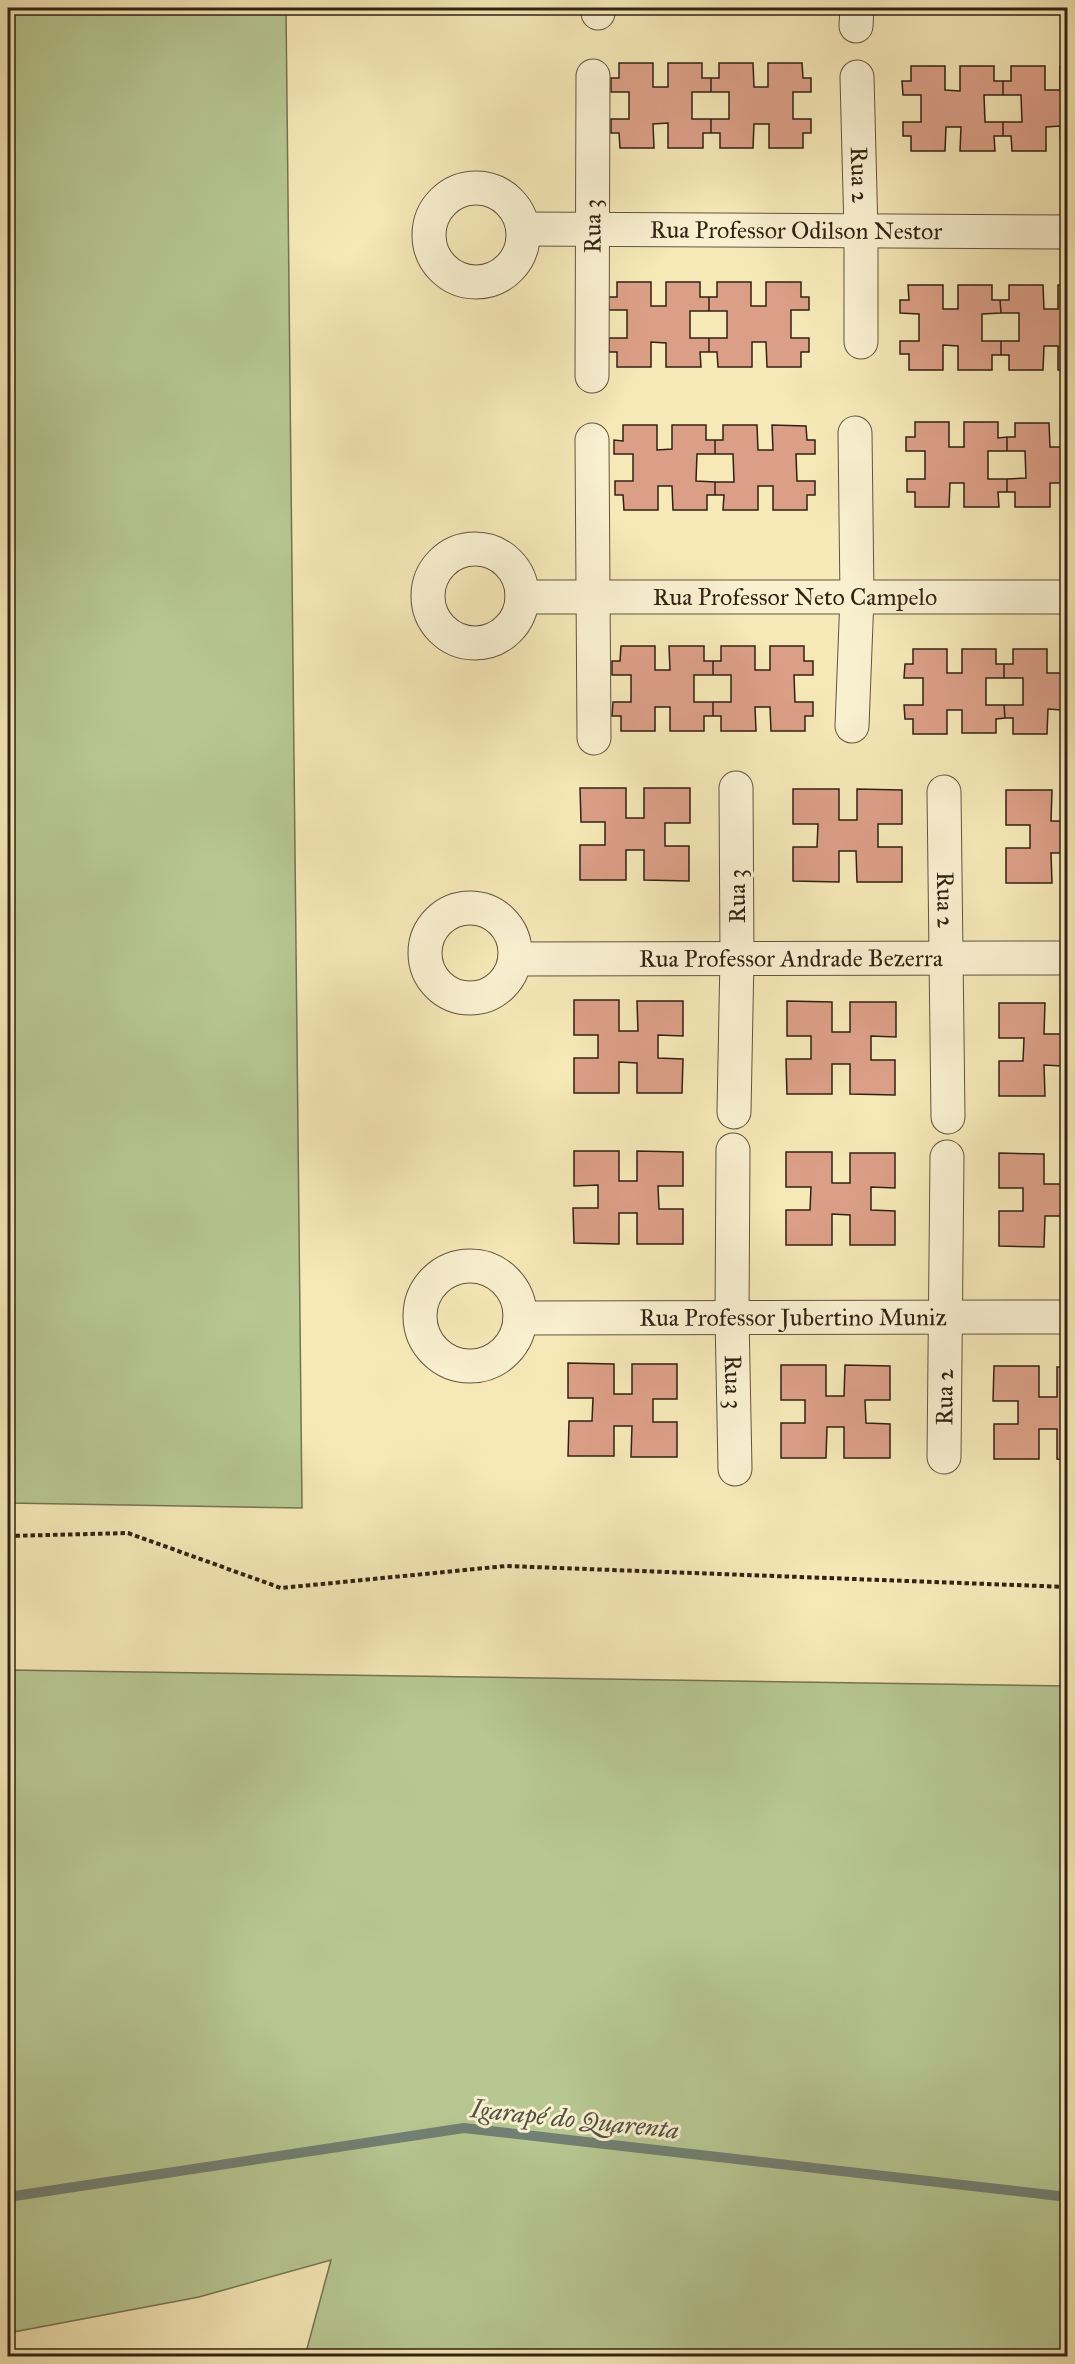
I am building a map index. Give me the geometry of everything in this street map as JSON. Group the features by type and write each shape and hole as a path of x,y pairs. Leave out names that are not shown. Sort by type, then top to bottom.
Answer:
{"street":[{"name":"Rua 3","path":"592,376 593,76"},
{"name":"Rua 2","path":"857,78 861,342"},
{"name":"Rua Professor Odilson Nestor","path":"524,229 1068,232"},
{"path":"852,726 857,597 855,433"},
{"path":"592,441 594,738"},
{"name":"Rua Professor Neto Campelo","path":"522,597 1068,597"},
{"name":"Rua 3","path":"734,1112 737,958 736,788"},
{"name":"Rua 2","path":"944,792 948,1117"},
{"name":"Rua Professor Andrade Bezerra","path":"515,959 1068,958"},
{"name":"Rua 3","path":"733,1150 732,1317 735,1469"},
{"name":"Rua 2","path":"944,1457 946,1157"},
{"name":"Rua Professor Jubertino Muniz","path":"520,1318 1068,1317"}],"path":[{"path":"8,1536 128,1533 281,1588 506,1566 1068,1587"}],"green space":[{"path":"8,8 286,8 302,1508 8,1503"},
{"path":"8,1670 1067,1686 1067,2356 305,2356 331,2260 199,2297 8,2333"}],"building":[{"path":"944,8 944,9 910,9"},
{"path":"993,8 993,9 958,9"},
{"path":"1044,8 1044,9 1010,9"},
{"path":"619,63 653,63 653,87 668,87 668,63 702,63 702,78 711,78 711,92 692,92 692,119 711,119 711,133 703,133 703,148 668,148 668,123 653,124 654,148 620,148 619,133 611,133 611,119 629,119 629,92 611,92 611,78 619,78"},
{"path":"719,63 753,63 754,87 768,87 768,63 802,63 803,78 811,78 811,92 793,92 793,119 811,119 811,133 803,133 803,148 769,148 769,124 754,124 753,148 720,148 720,133 711,133 711,119 729,119 729,92 711,92 711,78 719,78"},
{"path":"911,66 945,66 945,90 960,91 960,66 994,66 994,81 1003,81 1003,95 984,95 985,122 1003,122 1003,136 994,136 995,151 960,151 961,127 946,127 945,151 911,151 911,136 903,136 903,122 921,122 921,95 903,95 902,81 911,81"},
{"path":"1011,66 1045,66 1045,90 1060,90 1060,66 1068,66 1068,151 1061,151 1060,126 1046,127 1046,151 1012,151 1011,136 1003,136 1003,122 1022,122 1021,95 1003,95 1003,81 1011,81"},
{"path":"617,282 651,282 651,306 666,306 666,282 700,282 700,297 709,297 709,311 690,311 690,338 709,338 709,352 700,352 701,367 666,367 666,343 651,342 651,367 617,367 617,352 609,352 609,338 627,338 627,310 609,310 608,297 617,297"},
{"path":"717,282 751,282 751,306 766,306 766,282 801,282 801,297 809,297 809,310 791,310 791,338 809,338 809,352 801,352 801,367 767,367 766,342 752,342 752,367 718,367 717,352 709,352 709,338 727,338 727,311 709,311 709,297 717,297"},
{"path":"908,285 943,285 943,309 958,309 958,285 992,285 992,300 1000,300 1001,313 982,314 982,341 1001,341 1001,355 992,355 992,370 958,370 958,346 943,345 943,370 909,370 909,354 900,354 900,341 919,341 919,314 900,313 900,300 909,300"},
{"path":"1009,285 1043,285 1044,309 1058,309 1058,285 1068,285 1068,370 1058,370 1058,346 1044,346 1043,370 1009,370 1009,355 1001,355 1001,341 1019,341 1019,313 1001,313 1000,300 1009,300"},
{"path":"915,422 949,422 949,447 964,447 964,422 998,422 998,438 1007,437 1007,451 988,451 988,479 1007,479 1007,492 998,492 999,507 964,507 964,483 950,483 949,507 915,507 915,492 907,492 907,479 925,479 925,451 906,451 906,437 915,437"},
{"path":"1064,422 1068,422 1068,507 1065,507 1065,483 1050,483 1050,507 1015,507 1015,492 1007,492 1007,479 1026,478 1025,451 1007,451 1007,437 1015,437 1015,423 1049,423 1050,447 1064,447"},
{"path":"623,425 657,425 657,450 672,449 672,425 706,425 706,440 715,440 715,454 697,454 696,481 715,482 715,495 707,495 707,510 673,510 672,486 658,486 658,510 624,510 623,495 615,495 615,481 633,481 633,454 614,454 614,440 623,441"},
{"path":"723,425 757,425 758,450 773,450 772,425 806,426 807,440 815,440 815,454 796,454 797,481 815,481 815,495 807,495 807,510 773,510 773,486 758,486 758,510 723,510 724,495 715,495 715,482 734,482 733,454 715,454 715,440 723,440"},
{"path":"621,646 655,646 655,670 670,670 669,646 704,646 704,661 713,661 713,675 694,675 694,702 713,702 713,716 704,716 704,731 670,731 670,707 655,707 655,731 621,731 621,716 612,716 613,702 631,702 631,675 612,675 612,661 620,661"},
{"path":"721,646 755,646 755,670 770,670 770,646 804,646 804,661 813,661 813,675 794,675 795,702 813,702 813,716 805,716 805,731 771,731 770,707 755,707 756,731 721,731 721,716 713,716 713,702 731,702 731,675 713,675 713,661 721,661"},
{"path":"913,649 947,649 947,673 962,673 962,649 996,649 996,664 1004,664 1004,678 986,678 986,705 1004,705 1005,718 996,719 996,733 962,733 962,710 947,710 947,734 913,734 913,719 905,719 904,705 923,705 923,678 904,678 905,664 913,664"},
{"path":"1013,649 1047,649 1047,673 1062,673 1062,649 1068,649 1068,734 1062,734 1062,710 1048,709 1047,734 1013,734 1013,718 1005,718 1004,705 1023,705 1023,678 1004,678 1004,664 1013,664"},
{"path":"580,788 626,788 626,818 644,818 644,788 690,788 690,823 665,823 665,846 689,846 689,881 644,880 644,850 626,850 626,880 580,880 580,845 605,845 605,822 581,822"},
{"path":"793,789 839,789 839,820 857,820 857,789 902,790 902,824 878,824 878,847 902,847 902,882 857,882 856,851 839,851 839,882 793,881 793,847 817,847 818,824 793,824"},
{"path":"1006,790 1052,790 1051,821 1068,821 1068,853 1051,853 1052,883 1006,883 1006,848 1030,848 1030,825 1006,825"},
{"path":"574,1000 619,1000 619,1031 638,1031 637,1001 683,1001 683,1036 658,1035 658,1058 683,1059 682,1093 637,1093 637,1063 619,1062 619,1093 574,1093 574,1058 598,1058 598,1035 574,1035"},
{"path":"787,1001 832,1002 832,1032 850,1032 850,1002 896,1002 896,1037 871,1036 871,1060 895,1060 895,1095 850,1094 850,1064 832,1064 832,1094 787,1094 786,1059 811,1059 811,1036 787,1036"},
{"path":"999,1003 1045,1003 1044,1034 1063,1034 1063,1003 1068,1003 1068,1096 1062,1096 1062,1066 1044,1065 1045,1096 999,1096 999,1061 1023,1061 1024,1038 999,1038"},
{"path":"574,1151 619,1151 619,1181 637,1181 637,1151 683,1152 683,1186 658,1186 659,1209 683,1209 683,1244 637,1244 637,1213 619,1213 619,1244 574,1243 573,1208 598,1208 598,1185 574,1186"},
{"path":"786,1152 832,1152 832,1183 850,1183 850,1153 895,1153 895,1188 871,1187 871,1210 895,1211 895,1245 850,1245 850,1215 832,1214 832,1245 786,1245 786,1210 810,1210 811,1187 786,1187"},
{"path":"999,1153 1044,1154 1044,1184 1062,1184 1063,1154 1068,1154 1068,1246 1062,1246 1062,1216 1045,1216 1044,1247 999,1246 999,1211 1023,1211 1023,1188 999,1188"},
{"path":"568,1363 614,1364 614,1394 632,1394 632,1364 677,1364 677,1399 653,1399 653,1422 677,1422 677,1457 631,1457 632,1426 614,1426 614,1456 568,1456 569,1421 592,1421 593,1398 568,1398"},
{"path":"781,1365 826,1365 826,1396 844,1396 845,1365 890,1366 890,1400 865,1400 866,1423 890,1424 890,1458 844,1458 844,1427 827,1427 826,1458 781,1458 781,1423 805,1423 805,1400 781,1400"},
{"path":"994,1366 1039,1366 1039,1397 1057,1397 1057,1367 1068,1367 1068,1460 1057,1459 1057,1429 1039,1429 1039,1459 994,1459 994,1424 1018,1424 1018,1401 993,1401"}],"waterway":[{"name":"Igarapé do Quarenta","path":"8,2197 464,2128 1068,2197"}]}
